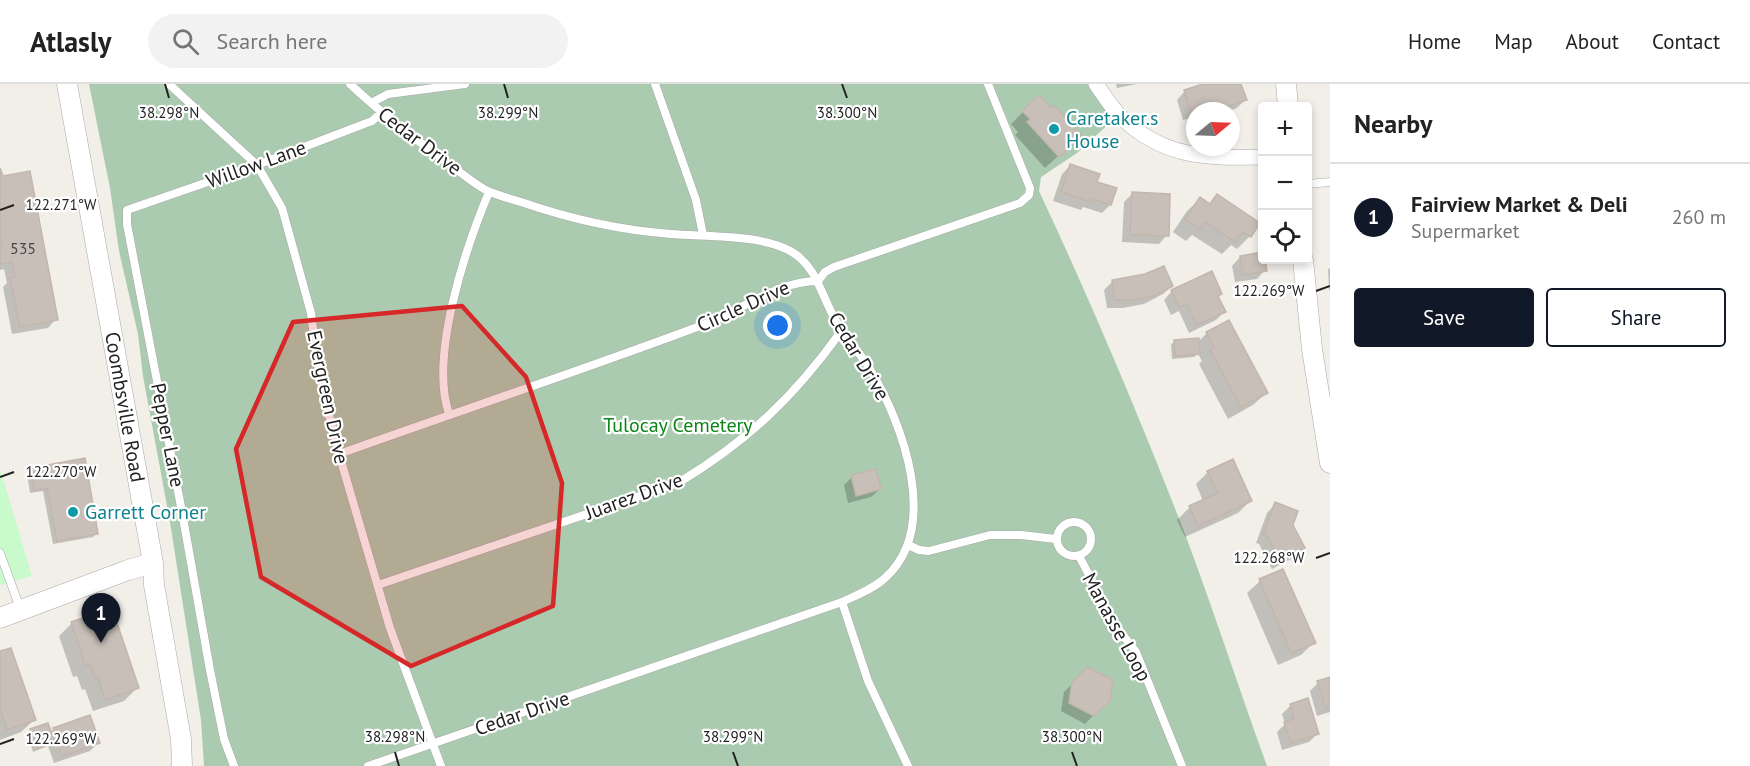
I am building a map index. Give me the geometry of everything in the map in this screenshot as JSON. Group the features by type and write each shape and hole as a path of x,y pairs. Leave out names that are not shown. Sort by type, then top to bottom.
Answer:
{"street":[{"name":"Coombsville Road","path":"67,84 153,563 154,585 181,739 182,766"},
{"path":"1096,84 1117,113 1151,141 1183,153 1221,158 1258,157"},
{"path":"1286,84 1288,102"},
{"path":"1303,264 1312,349 1330,464"},
{"path":"0,618 128,570 153,563"}],"lane":[{"name":"Evergreen Drive","path":"169,84 256,165 282,208 311,313 319,376 339,454 399,654 441,766"},
{"name":"Cedar Drive","path":"350,84 381,113 489,192 553,213 600,225 765,242 789,250 803,259 818,281 834,319 870,369 901,432 911,474 913,494 908,545 885,579 867,590 842,602 368,766"},
{"path":"371,103 388,94 465,84"},
{"path":"655,84 696,200 702,235"},
{"name":"Circle Drive","path":"339,454 705,325 786,286 801,281 818,281 825,272 834,267 1020,203 1029,195 1030,188 988,84"},
{"name":"Willow Lane","path":"127,210 372,121 381,113"},
{"path":"1312,184 1330,182"},
{"path":"449,414 444,390 444,354 457,284 470,237 489,192"},
{"name":"Pepper Lane","path":"127,210 127,224 210,670 224,739 234,766"},
{"name":"Juarez Drive","path":"378,585 678,483 714,461 755,430 816,366 842,330"},
{"path":"1070,523 1085,526 1089,530 1091,541 1088,550 1079,556 1072,557 1067,554 1058,546 1056,539 1062,527 1070,523"},
{"path":"908,545 919,550 930,551 990,535 1021,535 1056,539"},
{"path":"0,553 21,611"},
{"name":"Manasse Loop","path":"1079,556 1116,626 1136,652 1182,766"},
{"path":"842,602 868,681 908,766"}],"highlighted area":[{"path":"462,306 526,377 562,483 553,606 411,666 261,577 236,449 293,322"}],"green space":[{"name":"Tulocay Cemetery","path":"89,84 1088,84 1114,119 1077,153 1041,177 1039,191 1097,319 1168,491 1196,563 1267,766 204,766 201,720 170,522 143,376 138,334 119,251 110,188"},
{"path":"0,469 32,576 0,585"}],"building":[{"path":"1203,84 1241,84 1247,100 1240,102 1188,102 1184,90"},
{"name":"Caretaker.s House","path":"1039,95 1051,108 1054,105 1082,136 1059,157 1027,122 1030,119 1022,111"},
{"path":"1070,164 1100,174 1097,182 1117,188 1111,205 1092,199 1091,202 1061,192"},
{"path":"0,168 3,176 30,171 58,320 20,327 10,278 15,277 12,262 0,264 0,248 2,247"},
{"path":"1132,192 1170,194 1169,236 1130,235"},
{"path":"1217,194 1258,222 1258,226 1251,237 1242,232 1235,242 1205,222 1200,229 1185,219 1200,197 1210,204"},
{"path":"1258,253 1258,264 1266,264 1267,271 1243,275 1240,256"},
{"path":"1164,266 1173,286 1154,296 1133,300 1115,300 1112,280 1145,274"},
{"path":"1212,271 1222,294 1218,296 1226,312 1197,325 1187,304 1179,307 1171,290"},
{"path":"1229,320 1268,393 1241,407 1210,350 1214,348 1206,332"},
{"path":"1199,338 1200,354 1175,356 1174,340"},
{"name":"Garrett Corner","path":"85,458 98,534 57,541 47,488 34,490 30,468"},
{"path":"1233,459 1252,501 1198,526 1189,506 1218,493 1207,471"},
{"path":"876,469 881,489 856,496 851,475"},
{"path":"1275,502 1298,511 1293,525 1305,548 1281,562 1267,536 1263,535"},
{"path":"1283,569 1316,643 1291,653 1259,579"},
{"path":"112,608 139,688 105,700 98,677 95,678 90,664 85,665 71,622"},
{"path":"11,648 36,720 7,730 0,709 0,651"},
{"path":"1087,667 1113,680 1110,701 1094,716 1069,703 1072,682"},
{"path":"1330,677 1330,707 1326,708 1317,681"},
{"path":"1308,698 1319,734 1291,743 1284,722 1294,719 1290,704"},
{"path":"90,715 100,743 62,756 53,728"},
{"path":"48,723 55,742 37,749 30,729"}],"place":[{"name":"Caretaker.s House","path":"1054,129"},
{"name":"Garrett Corner","path":"73,512"},
{"name":"Fairview Market & Deli","path":"101,643"}]}
